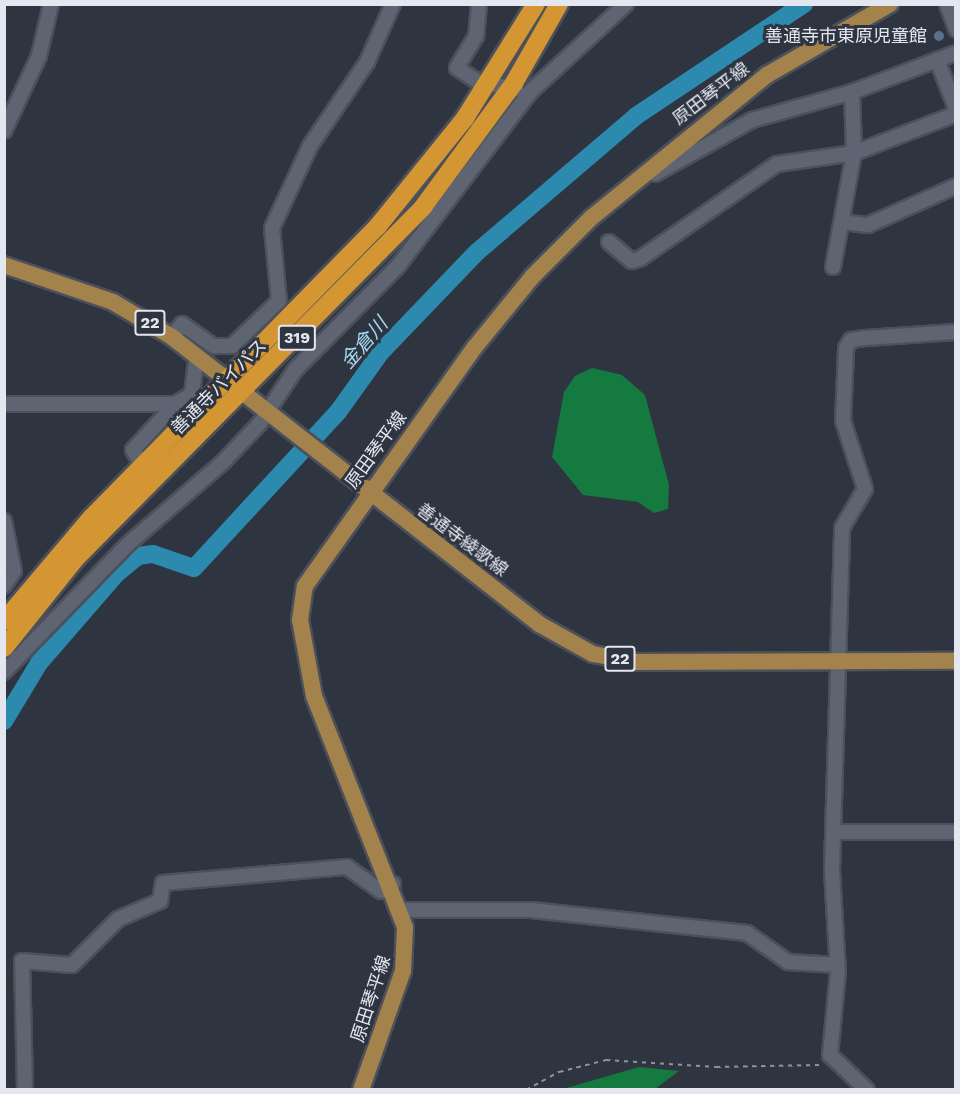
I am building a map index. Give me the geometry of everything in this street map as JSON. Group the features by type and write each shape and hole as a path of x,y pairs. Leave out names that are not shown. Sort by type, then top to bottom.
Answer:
{"highway":[{"name":"善通寺バイパス","path":"4,621 142,465 378,226 489,83 536,4"},
{"name":"善通寺バイパス","path":"4,648 76,558 243,393 423,207 511,88 559,4"}],"main road":[{"name":"原田琴平線","path":"361,1089 402,971 407,948 401,910 393,884 322,724 300,620 311,573 532,277 615,197 767,75 890,4"},
{"name":"善通寺綾歌線","path":"4,265 113,302 172,337 227,378 270,416 539,624 593,654 637,662 956,661"}],"street":[{"path":"4,131 39,56 51,4"},
{"path":"172,337 182,324 214,346 232,346 279,301 272,228 310,146 367,62 393,4"},
{"path":"479,4 476,36 457,68 489,83 530,92"},
{"path":"4,672 53,617 197,488 270,416 296,370 398,266 530,92 626,4"},
{"path":"947,4 956,29"},
{"path":"615,197 752,120 852,92 956,53"},
{"path":"937,60 956,108"},
{"path":"832,267 854,153 852,92"},
{"path":"609,242 632,261 777,164 854,153 956,114"},
{"path":"842,222 868,225 956,186"},
{"path":"867,1089 834,1061 838,965 832,870 836,832 836,662 842,528 865,489 843,421 846,343 956,332"},
{"path":"4,404 168,404 192,394 197,356"},
{"path":"142,465 133,450 168,412 168,404"},
{"path":"4,520 14,571 4,585"},
{"path":"836,832 956,832"},
{"path":"25,1089 22,962 72,965 118,919 160,901 163,883 347,867 381,891 393,884"},
{"path":"401,910 531,910 747,933 788,962 838,965"}],"path":[{"path":"526,1089 559,1072 606,1060 805,1069 834,1061"}],"green space":[{"path":"592,368 622,375 645,395 669,485 668,509 654,513 638,502 583,495 552,457 564,392 575,376"},
{"path":"639,1067 679,1071 655,1089 563,1089"}],"waterway":[{"name":"金倉川","path":"4,721 39,663 116,574 138,556 153,554 194,568 338,412 381,352 477,252 636,116 804,4"}],"place":[{"name":"善通寺市東原児童館","path":"939,36"}]}
